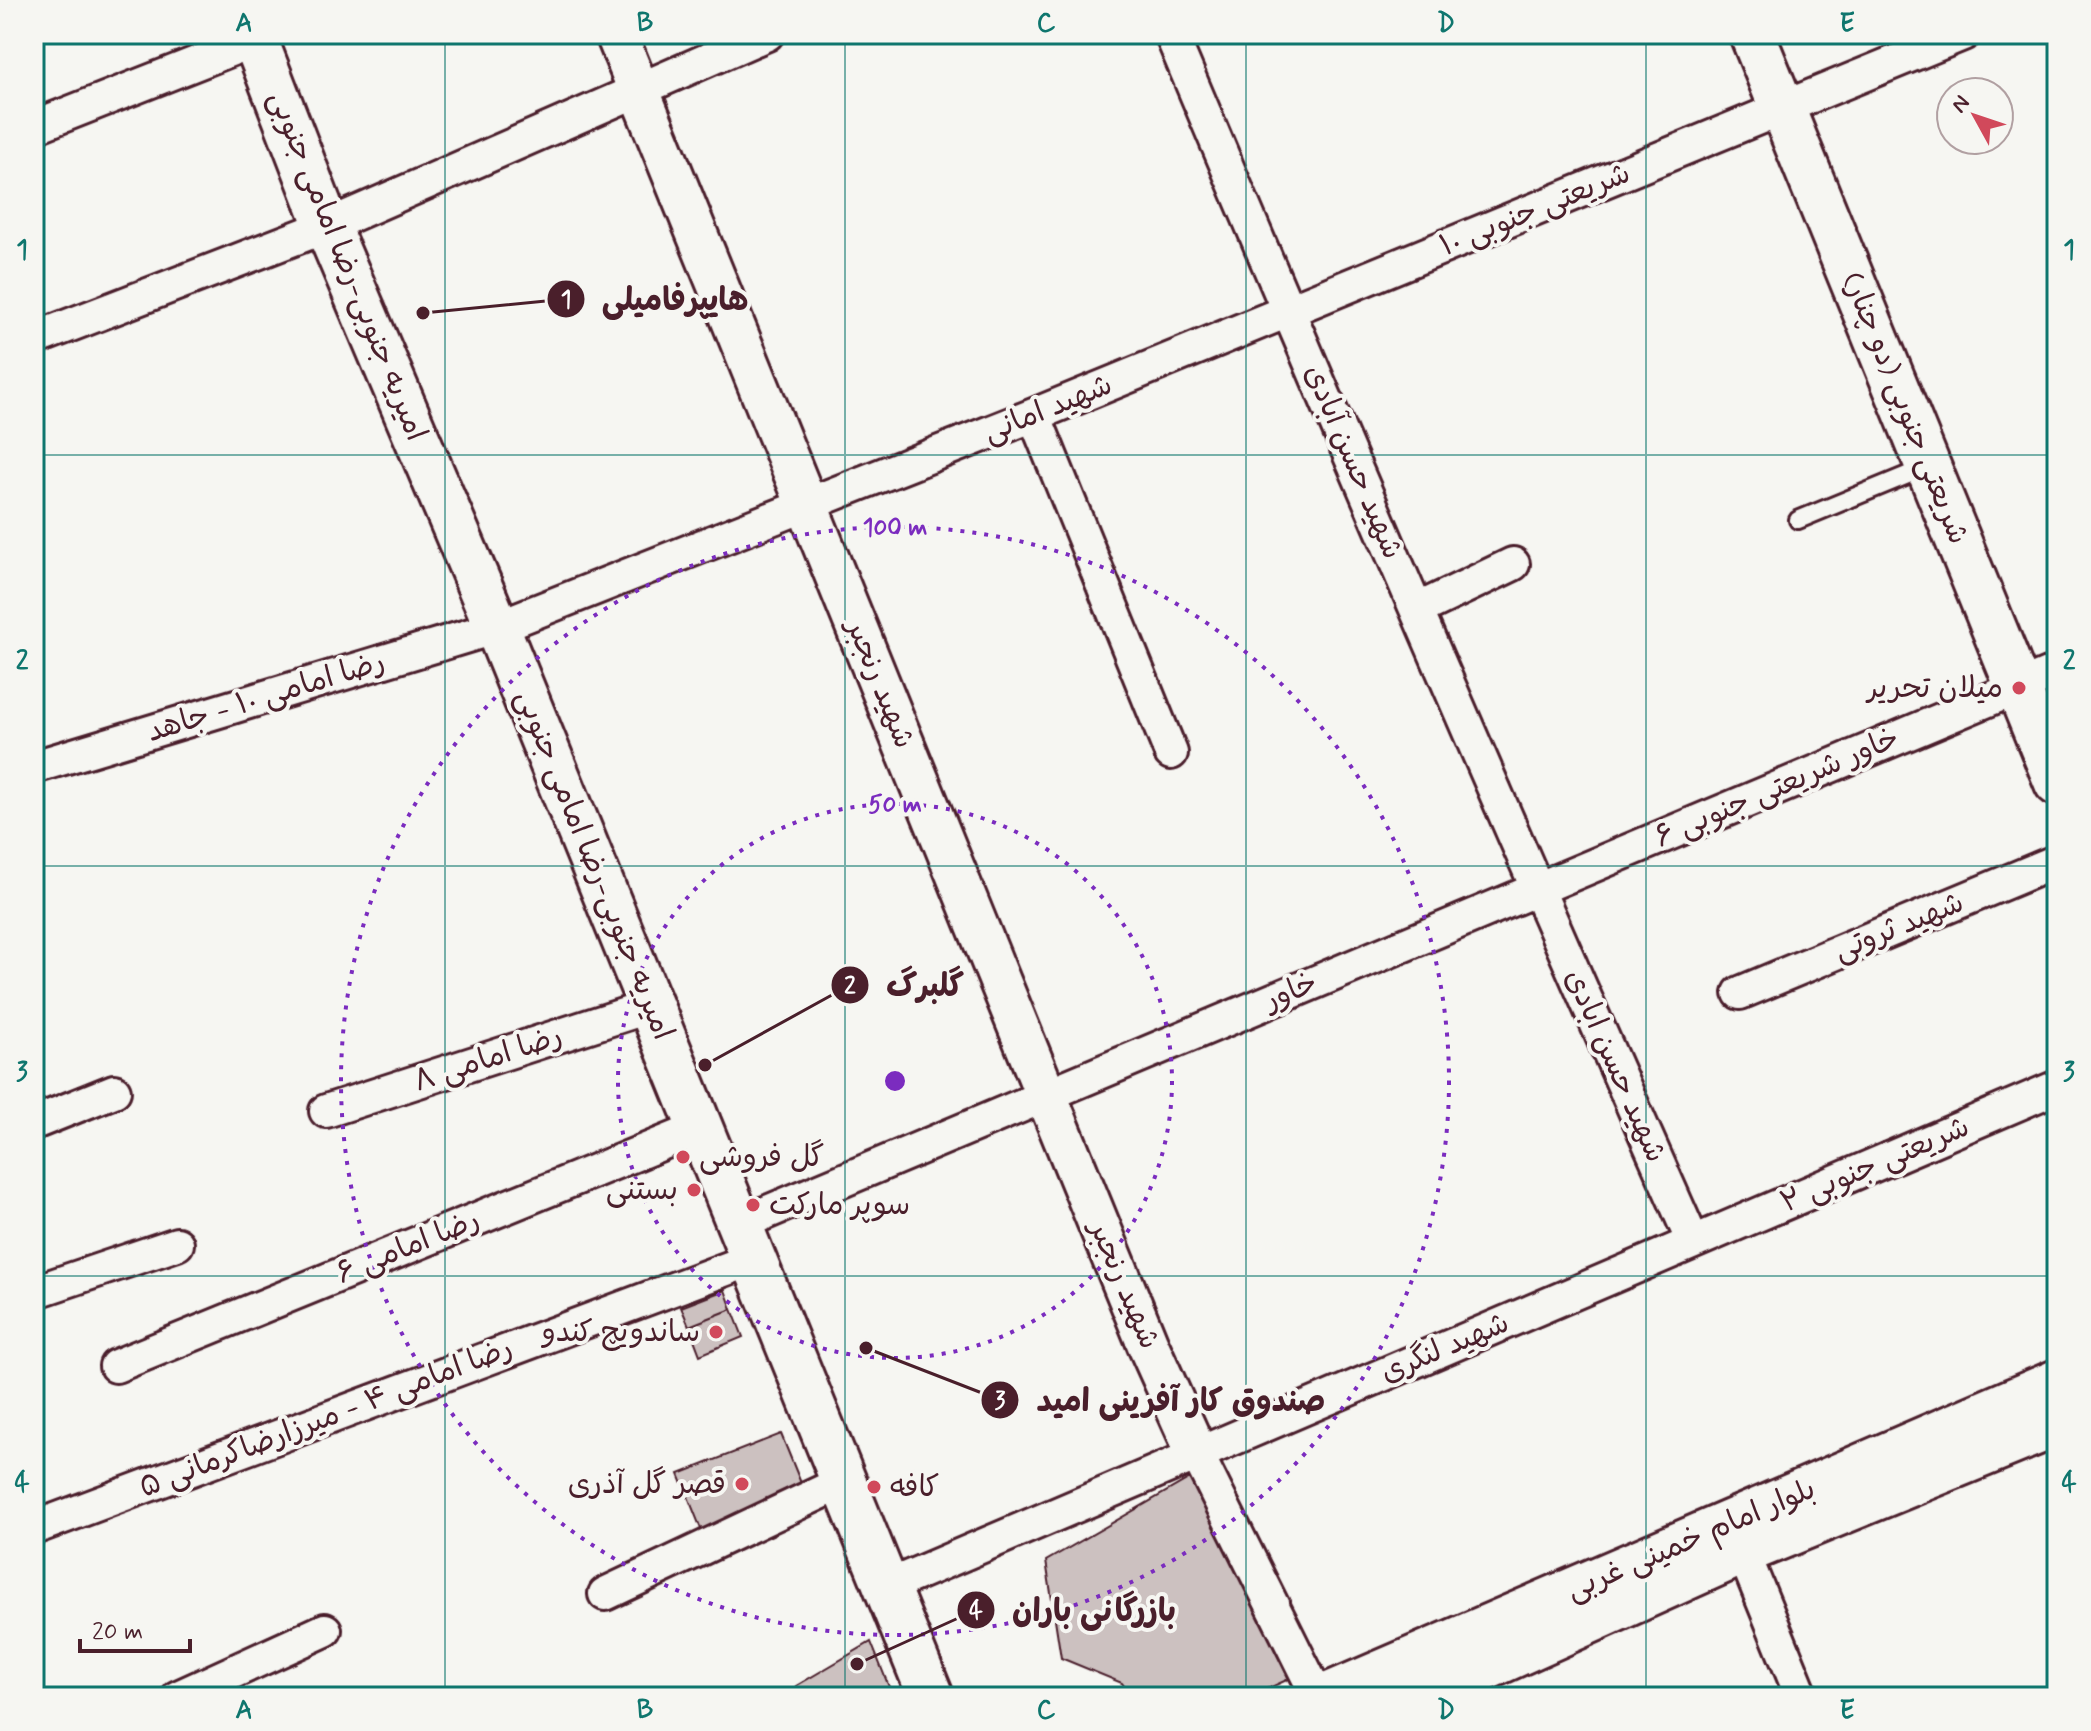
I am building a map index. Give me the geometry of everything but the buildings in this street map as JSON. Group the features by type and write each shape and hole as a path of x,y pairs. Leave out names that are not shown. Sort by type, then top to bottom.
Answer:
{"main road":[{"name":"شریعتی جنوبی (دو چنار)","path":"1752,34 1929,467 2038,679 2057,783"},
{"name":"امیریه جنوبی-رضا امامی جنوبی","path":"254,37 327,226 497,627 931,1697"},
{"name":"بلوار امام خمینی غربی","path":"1325,1697 2057,1382"},
{"name":"بلوار امام خمینی غربی","path":"1421,1697 1743,1552 2057,1424"}],"street":[{"name":"شهید رنجبر","path":"616,34 1148,1345 1197,1454"},
{"path":"34,339 327,226 767,34"},
{"name":"شهید حسن آبادی","path":"1171,34 1537,889"},
{"name":"شریعتی جنوبی ۱۰","path":"1288,311 1963,34"},
{"path":"34,127 254,37"},
{"name":"شهید امانی","path":"497,627 1288,311"},
{"path":"1034,415 1171,753"},
{"path":"1417,610 1513,564"},
{"name":"رضا امامی ۱۰ - جاهد","path":"34,767 497,627"},
{"name":"خاور شریعتی جنوبی ۶","path":"1537,889 2038,679"},
{"name":"شهید ثروتی","path":"1740,993 2057,861"},
{"name":"خاور","path":"746,1241 1046,1095 1537,889"},
{"name":"شهید حسن ابادی","path":"1537,889 1693,1242"},
{"name":"رضا امامی ۸","path":"326,1111 651,1006"},
{"name":"شریعتی جنوبی ۲","path":"1693,1242 2057,1087"},
{"path":"34,1123 114,1091"},
{"name":"رضا امامی ۶","path":"116,1366 700,1128"},
{"name":"رضا امامی ۴ - میرزارضاکرمانی ۵","path":"34,1528 746,1241"},
{"name":"شهید لنگری","path":"886,1587 1693,1242"},
{"path":"34,1292 177,1244"},
{"path":"1197,1454 1318,1697"},
{"path":"605,1594 843,1482"},
{"path":"1743,1552 1802,1697"},
{"path":"178,1697 325,1630"}],"lane":[{"path":"1798,520 1929,467"}],"place":[{"name":"هایپرفامیلی","path":"423,313"},
{"name":"میلان تحریر","path":"2019,688"},
{"name":"گلبرگ","path":"705,1065"},
{"name":"گل فروشی","path":"683,1157"},
{"name":"بستنی","path":"694,1190"},
{"name":"سوپر مارکت","path":"753,1205"},
{"name":"ساندویچ کندو","path":"716,1332"},
{"name":"صندوق کار آفرینی امید","path":"866,1348"},
{"name":"قصر گل آذری","path":"742,1484"},
{"name":"کافه","path":"874,1487"},
{"name":"بازرگانی باران","path":"857,1664"}]}
